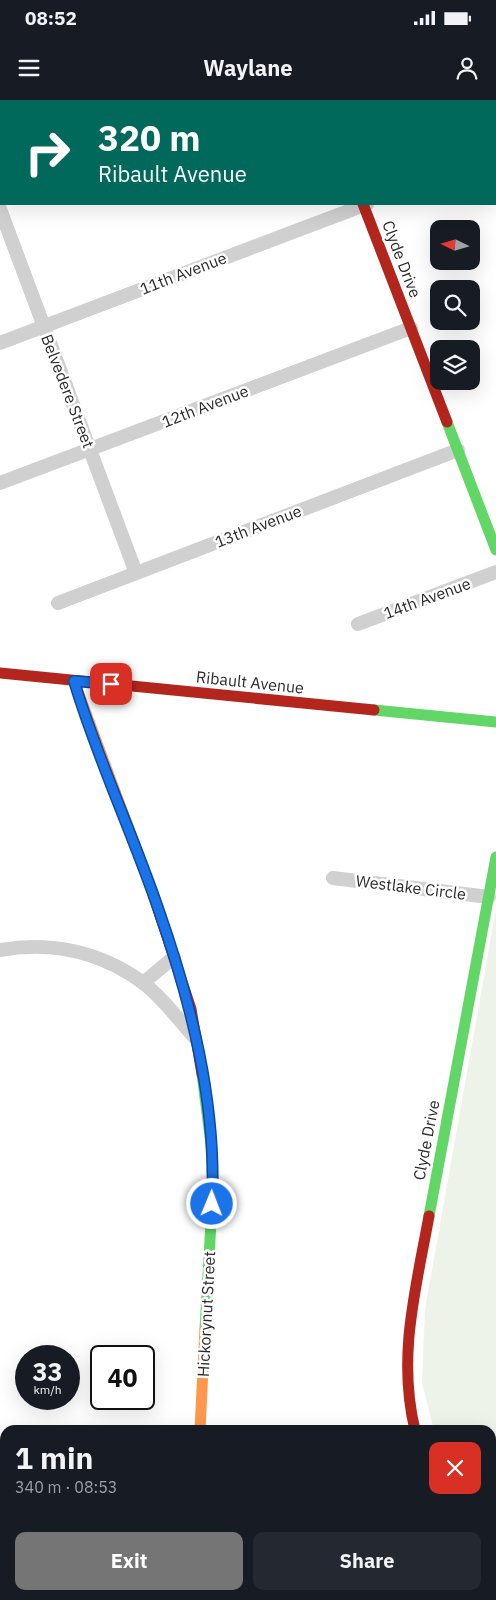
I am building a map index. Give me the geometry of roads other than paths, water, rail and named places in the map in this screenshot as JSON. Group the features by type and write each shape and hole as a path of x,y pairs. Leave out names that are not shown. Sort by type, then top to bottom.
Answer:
{"street":[{"name":"11th Avenue","path":"0,343 361,205"},
{"name":"Clyde Drive","path":"364,205 496,550"},
{"name":"Belvedere Street","path":"0,209 136,573"},
{"name":"12th Avenue","path":"0,483 411,328"},
{"name":"13th Avenue","path":"58,603 458,450"},
{"name":"14th Avenue","path":"358,624 496,572"},
{"name":"Ribault Avenue","path":"0,673 496,722"},
{"name":"Hickorynut Street","path":"74,681 101,758 158,907 174,957 190,1009 208,1105 213,1186 200,1425"},
{"name":"Clyde Drive","path":"411,1425 406,1370 410,1311 496,858"},
{"name":"Westlake Circle","path":"333,878 489,897"},
{"path":"0,950 29,946 60,948 86,954 111,963 143,983 195,1038"},
{"path":"143,983 174,957"}]}
